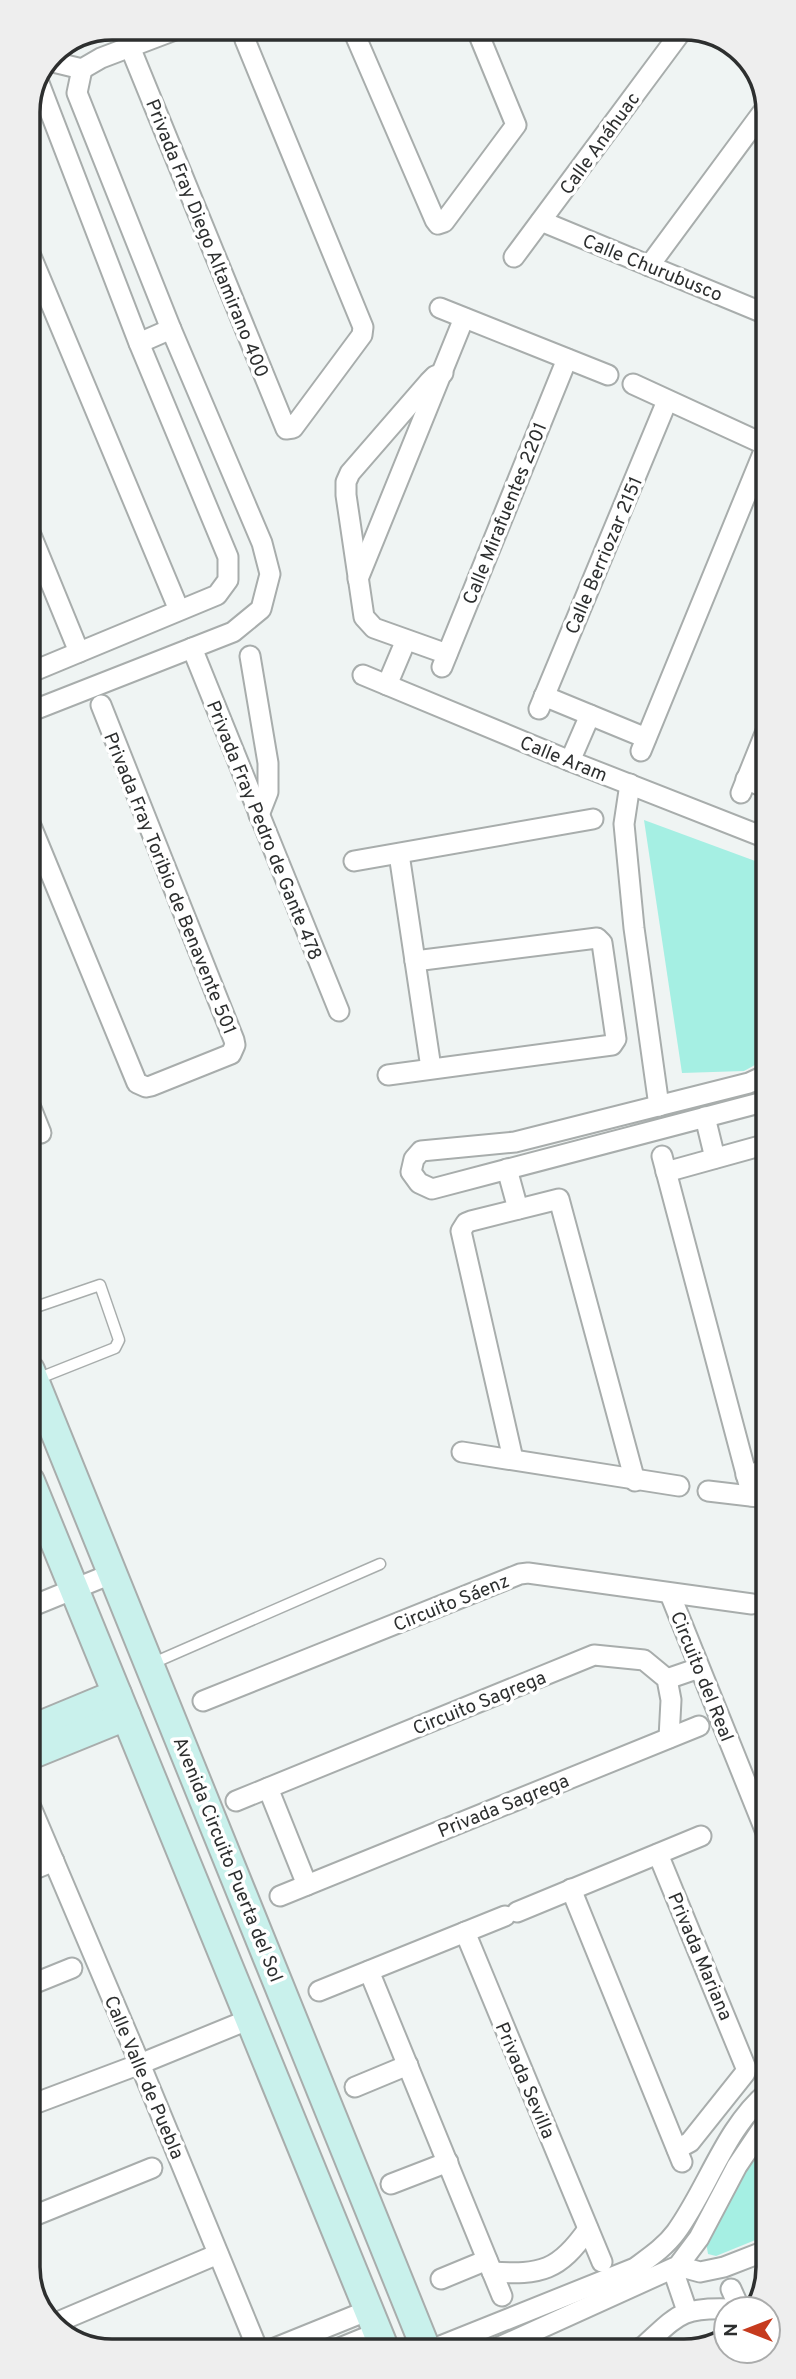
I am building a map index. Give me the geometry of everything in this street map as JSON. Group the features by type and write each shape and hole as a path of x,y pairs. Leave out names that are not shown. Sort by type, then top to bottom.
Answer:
{"street":[{"path":"59,63 82,69 101,58 148,40"},
{"name":"Privada Fray Diego Altamirano 400","path":"130,47 286,429 293,428 301,418 362,335 363,327 245,40"},
{"path":"357,40 438,224 444,222 516,125 481,40"},
{"name":"Calle Anáhuac","path":"514,257 675,40"},
{"path":"40,708 233,632 261,609 270,574 262,543 171,329 77,93 82,69"},
{"path":"40,668 217,596 228,580 228,557 139,343 43,94"},
{"path":"649,266 756,121"},
{"name":"Calle Churubusco","path":"541,221 649,266 756,305"},
{"path":"40,278 179,610"},
{"path":"440,308 608,375"},
{"path":"358,580 464,318"},
{"path":"139,343 171,329"},
{"name":"Calle Mirafuentes 2201","path":"406,640 444,661 567,359"},
{"path":"387,685 406,640 374,628 368,624 365,617 346,482 350,473 429,382 443,373"},
{"path":"633,384 756,441"},
{"name":"Calle Berriozar 2151","path":"590,715 542,703 667,401"},
{"path":"570,761 590,715 643,745 756,470"},
{"path":"40,557 79,652"},
{"name":"Privada Fray Pedro de Gante 478","path":"192,648 339,1011"},
{"path":"250,656 268,763 268,792 259,815"},
{"name":"Calle Aram","path":"363,675 756,834"},
{"name":"Privada Fray Toribio de Benavente 501","path":"40,848 137,1083 151,1086 231,1054 234,1040 101,705"},
{"path":"756,755 743,786 756,787"},
{"path":"630,785 624,824 641,986 659,1107"},
{"path":"354,861 593,819"},
{"path":"399,854 431,1068"},
{"path":"388,1075 612,1045 616,1039 602,943 597,938 415,961"},
{"path":"610,989 641,986"},
{"path":"756,1080 659,1107 514,1142 421,1151 414,1159 411,1172 419,1183 432,1189 756,1104"},
{"path":"705,1117 715,1158"},
{"path":"756,1147 715,1158 664,1164 746,1475 756,1491"},
{"path":"507,1169 518,1209"},
{"path":"513,1459 461,1231 466,1223 471,1221 559,1199 635,1480"},
{"name":"Avenida Circuito Puerta del Sol","path":"40,1395 422,2339"},
{"path":"462,1452 679,1486"},
{"path":"746,1475 756,1473"},
{"path":"708,1491 756,1497"},
{"path":"40,1505 378,2330"},
{"path":"40,1603 111,1574"},
{"name":"Circuito Sáenz","path":"203,1701 520,1574 752,1604"},
{"name":"Circuito del Real","path":"670,1594 756,1808"},
{"name":"Circuito Sagrega","path":"236,1801 594,1655 643,1660 667,1679"},
{"path":"669,1738 671,1700 667,1679 699,1668"},
{"path":"40,1727 122,1705"},
{"path":"40,1750 122,1705"},
{"name":"Privada Sagrega","path":"280,1896 699,1726"},
{"path":"268,1788 307,1885"},
{"name":"Calle Valle de Puebla","path":"40,1828 253,2339"},
{"path":"319,1991 701,1836"},
{"name":"Privada Mariana","path":"571,1889 680,2156 745,2073 746,2068 658,1854"},
{"path":"40,1867 54,1861"},
{"name":"Privada Sevilla","path":"465,1932 602,2262"},
{"path":"40,1981 72,1968"},
{"path":"369,1970 502,2296"},
{"path":"40,2102 250,2019"},
{"path":"355,2087 408,2065"},
{"path":"459,2339 635,2268 654,2254 674,2235 689,2213 749,2110 756,2103"},
{"path":"701,2126 727,2146"},
{"path":"519,2339 676,2268 699,2238 737,2166 756,2138"},
{"path":"391,2184 448,2162"},
{"path":"40,2213 152,2168"},
{"path":"441,2279 490,2266 520,2273 550,2267 564,2259 575,2248 588,2229"},
{"path":"64,2320 218,2255"},
{"path":"676,2268 700,2272 724,2267 756,2255"},
{"path":"550,2267 564,2296"},
{"path":"676,2268 687,2311"},
{"path":"732,2289 734,2295"},
{"path":"651,2339 671,2320 687,2311 712,2309"},
{"path":"527,2312 536,2332"},
{"path":"487,2328 491,2339"},
{"path":"359,2339 378,2330"},
{"path":"329,2339 378,2330"}],"lane":[{"path":"40,1306 100,1285 120,1340 115,1348 40,1372"},
{"path":"150,1664 380,1564"}],"green space":[{"path":"644,820 756,861 756,1064 744,1071 682,1073"},
{"path":"756,2152 756,2240 716,2256 708,2254 706,2242"}]}
